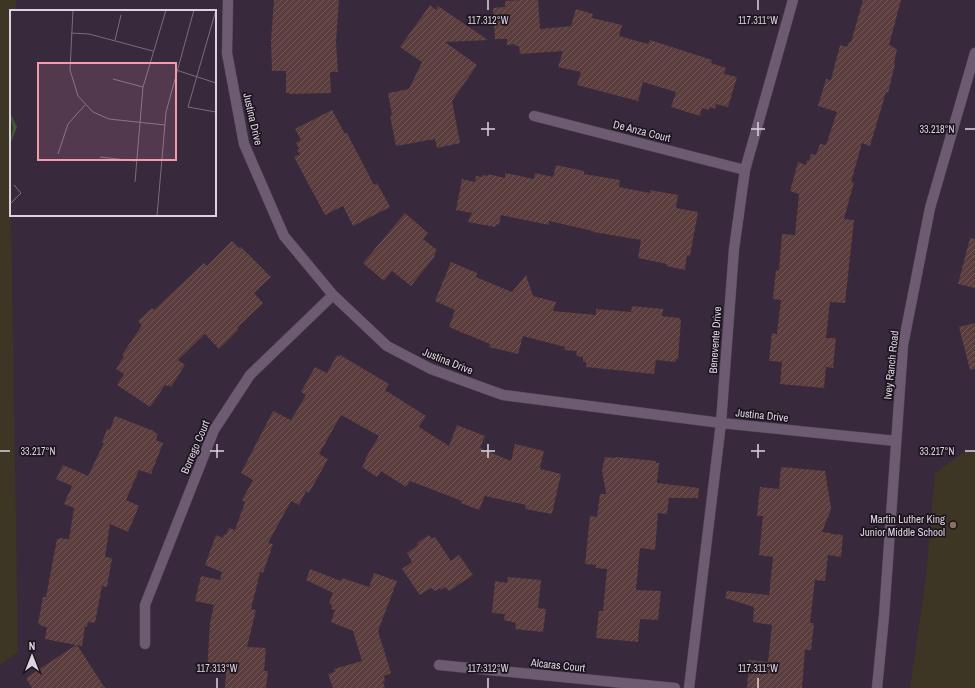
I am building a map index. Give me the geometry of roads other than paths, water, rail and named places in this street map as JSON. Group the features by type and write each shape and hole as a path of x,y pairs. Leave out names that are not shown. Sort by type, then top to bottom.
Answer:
{"street":[{"name":"Justina Drive","path":"228,0 227,53 244,144 284,236 333,296 387,346 431,369 503,395 721,423 896,441"},
{"name":"Benevente Drive","path":"689,688 721,423 734,249 745,170 793,0"},
{"name":"Ivey Ranch Road","path":"877,688 885,608 903,345 930,208 975,54"},
{"name":"De Anza Court","path":"534,116 745,170"},
{"name":"Borrego Court","path":"145,644 145,605 214,430 250,375 333,296"},
{"name":"Alcaras Court","path":"439,665 675,688"}],"place":[{"name":"Martin Luther King Junior Middle School","path":"953,525"}]}
